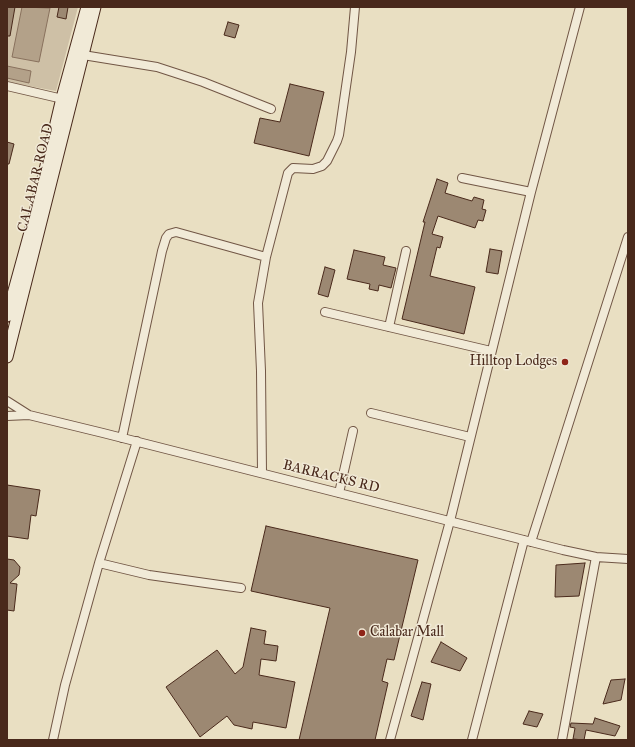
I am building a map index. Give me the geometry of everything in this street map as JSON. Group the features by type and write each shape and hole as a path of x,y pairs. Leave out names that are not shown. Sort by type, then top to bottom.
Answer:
{"main road":[{"name":"CALABAR ROAD","path":"7,357 86,7"},
{"name":"CALABAR ROAD","path":"7,316 66,100 83,55 95,7"}],"street":[{"path":"262,473 261,372 258,302 266,257 288,173 293,168 313,170 322,166 327,161 337,141 351,52 355,7"},
{"path":"390,740 450,521 531,192 580,7"},
{"path":"83,55 157,67 203,82 271,109"},
{"path":"7,86 66,100"},
{"path":"462,178 531,192"},
{"path":"122,438 162,251 166,238 169,234 176,232 266,257"},
{"path":"472,740 527,541 628,237"},
{"path":"388,327 406,250"},
{"path":"326,312 491,351"},
{"name":"BARRACKS RD","path":"7,401 29,414 122,438 527,541 596,557 628,559"},
{"path":"371,413 470,437"},
{"name":"BARRACKS RD","path":"7,416 29,414"},
{"path":"339,493 353,431"},
{"path":"53,740 65,685 99,563 137,441"},
{"path":"562,740 596,557"},
{"path":"99,563 149,575 241,588"}],"shaded area":[{"path":"7,7 78,7 56,91 7,82"},
{"path":"22,7 50,8 39,62 12,57"},
{"path":"7,66 31,71 29,83 7,78"}],"building":[{"path":"7,7 15,7 10,36 7,36"},
{"path":"59,7 68,7 66,19 57,17"},
{"path":"228,22 239,25 235,38 224,35"},
{"path":"290,84 324,92 309,156 254,143 260,118 280,122"},
{"path":"7,142 14,144 9,164 7,164"},
{"path":"437,179 448,183 445,193 472,201 474,197 484,200 482,209 486,210 483,221 478,220 475,228 438,216 432,234 443,237 440,248 437,247 430,276 475,287 464,334 402,319 425,222 423,222"},
{"path":"490,249 502,251 498,274 486,272"},
{"path":"354,250 385,257 383,265 396,268 391,288 379,285 378,291 369,289 370,284 347,279"},
{"path":"325,267 335,270 328,297 318,294"},
{"path":"7,485 40,490 36,516 31,515 28,539 7,536"},
{"name":"Calabar Mall","path":"266,526 418,560 394,660 387,659 382,681 388,683 375,740 299,740 330,608 251,591"},
{"path":"7,559 14,560 20,567 19,575 10,583 17,584 14,611 7,610"},
{"path":"585,563 579,596 555,597 556,565"},
{"path":"251,628 266,631 264,644 278,646 276,661 261,659 259,675 295,682 286,728 253,722 252,729 234,725 227,716 200,737 166,687 217,650 235,674 243,667"},
{"path":"441,642 467,658 460,671 431,662"},
{"path":"625,679 621,700 603,704 611,680"},
{"path":"422,682 431,684 423,720 411,716"},
{"path":"529,711 543,714 537,727 523,724"},
{"path":"595,718 620,726 615,736 586,730 584,740 573,739 575,728 570,727 571,723 593,724"}],"place":[{"name":"Hilltop Lodges","path":"565,362"},
{"name":"Calabar Mall","path":"362,633"}]}
